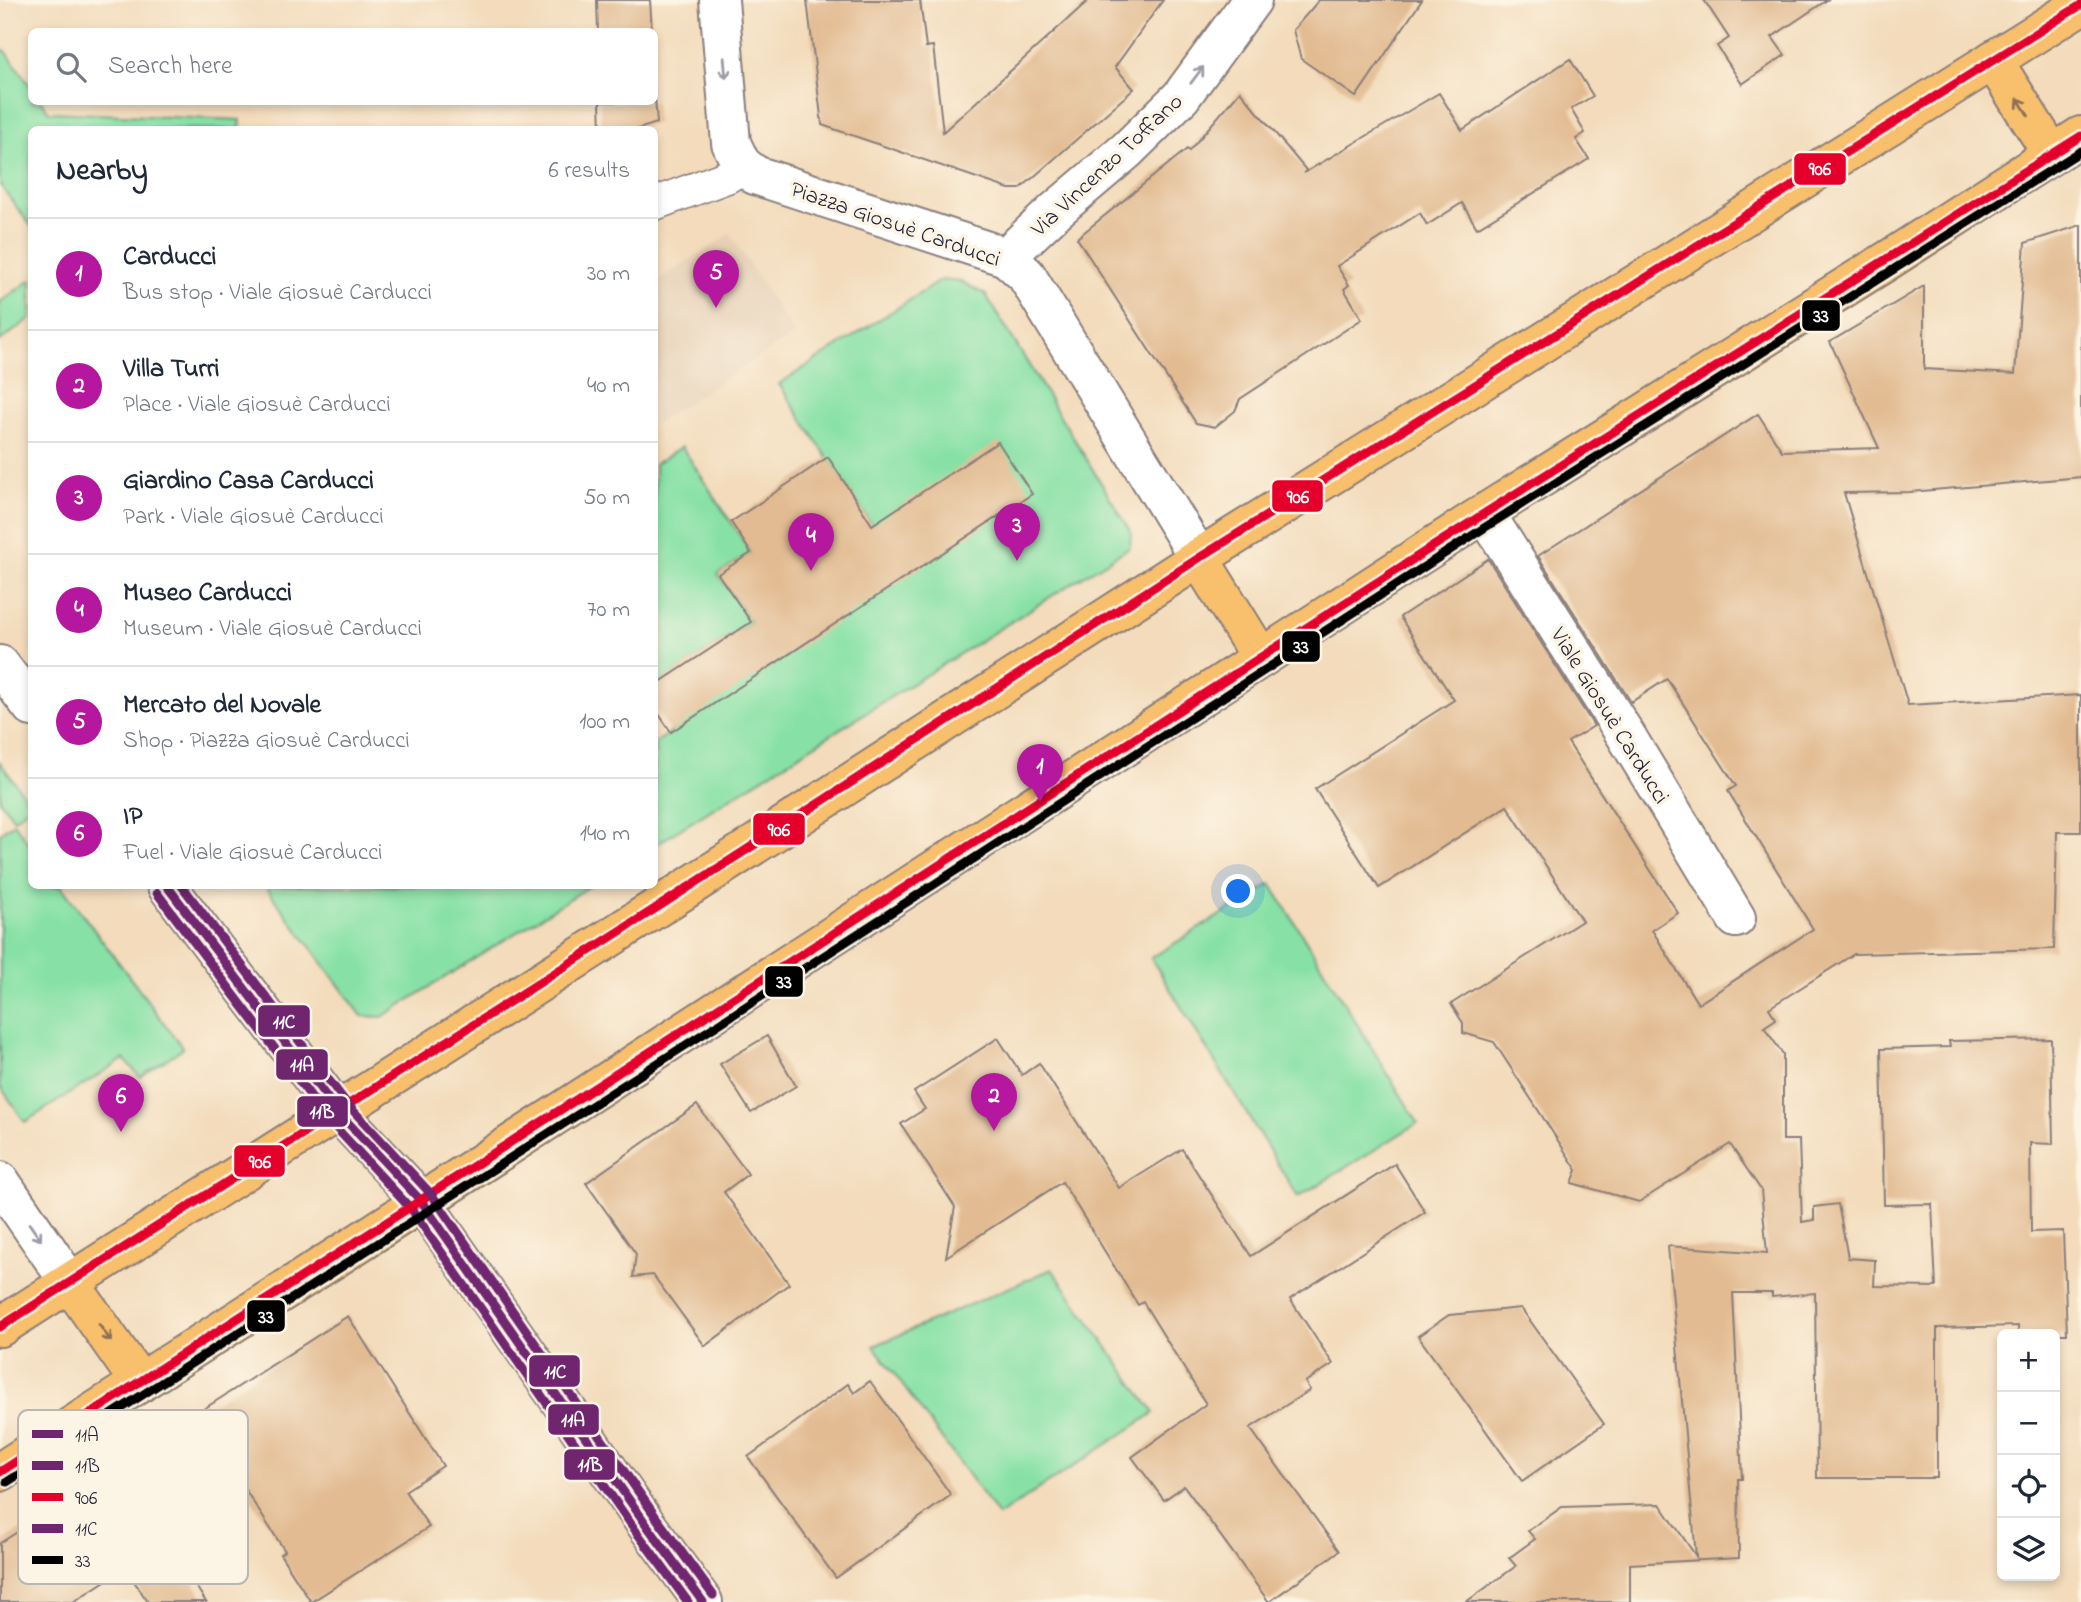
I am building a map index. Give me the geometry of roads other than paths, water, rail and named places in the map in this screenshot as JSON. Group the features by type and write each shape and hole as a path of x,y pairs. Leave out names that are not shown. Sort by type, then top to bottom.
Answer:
{"main road":[{"path":"0,1327 1199,558 2081,5"},
{"path":"98,1410 1485,513 2067,145 1993,60"},
{"path":"1199,558 1261,658"},
{"path":"70,1283 140,1383"},
{"path":"0,1472 18,1461"}],"street":[{"path":"658,203 729,176 741,164 731,143 719,0"},
{"name":"Via Vincenzo Toffano","path":"1006,257 1054,212 1128,150 1181,97 1252,0"},
{"name":"Piazza Giosuè Carducci","path":"741,164 755,175 1006,257 1026,275 1199,558"},
{"name":"Viale Giosuè Carducci","path":"1485,513 1625,734 1736,918"},
{"path":"0,665 28,702"},
{"path":"169,889 338,1112 422,1202 703,1602"},
{"path":"0,1181 70,1283"}],"place":[{"name":"Mercato del Novale","path":"716,308"},
{"name":"Giardino Casa Carducci","path":"1017,561"},
{"name":"Museo Carducci","path":"811,571"},
{"name":"Carducci","path":"1040,802"},
{"name":"Villa Turri","path":"994,1131"},
{"name":"IP","path":"121,1132"}]}
